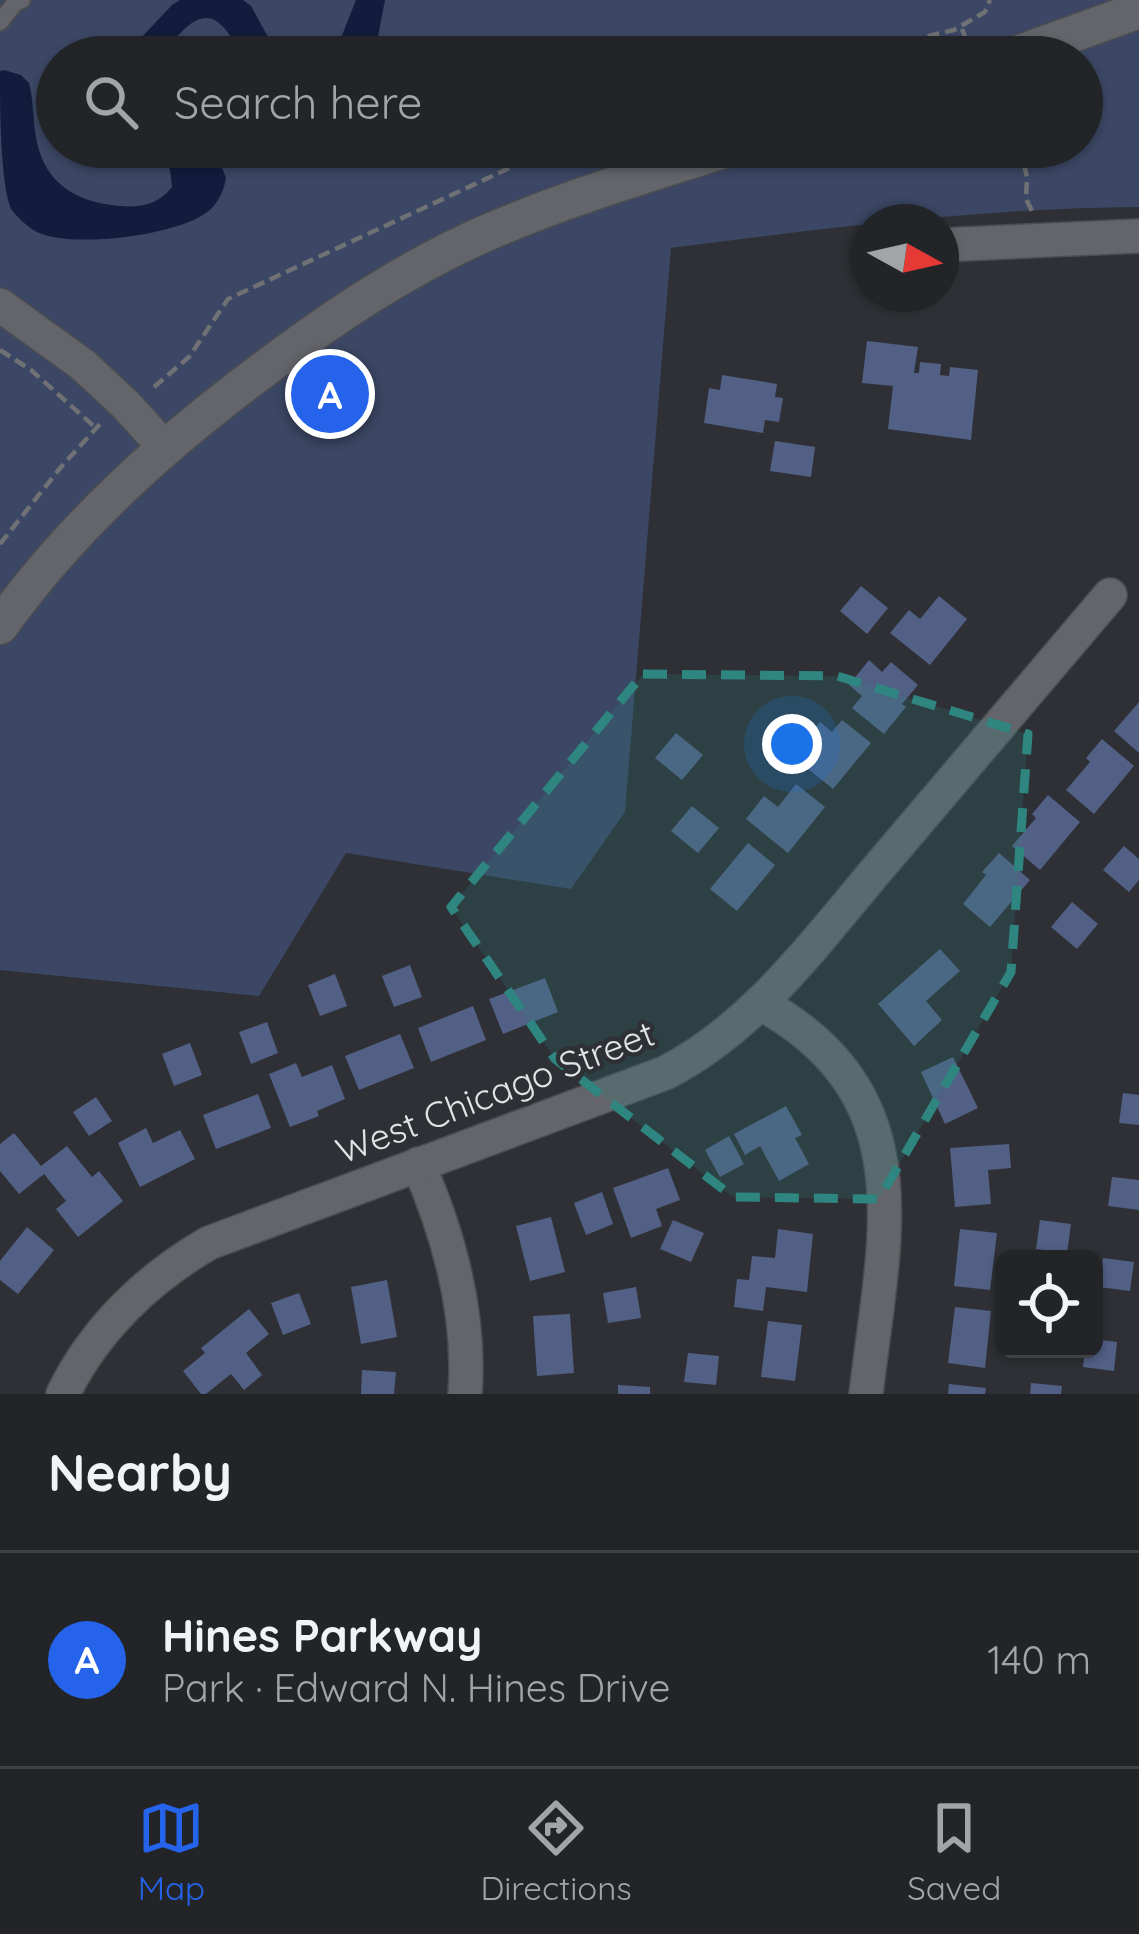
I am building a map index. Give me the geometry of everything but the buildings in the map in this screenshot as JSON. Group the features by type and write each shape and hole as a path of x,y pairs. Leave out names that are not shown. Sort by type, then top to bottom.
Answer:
{"street":[{"path":"1067,36 1139,10"},
{"path":"0,626 56,556 164,447 335,316 482,235 669,168"},
{"path":"959,244 1139,236"},
{"path":"0,305 82,365 164,447"},
{"name":"West Chicago Street","path":"63,1394 117,1316 152,1280 184,1257 236,1231 664,1073 717,1042 760,1003 1110,595"},
{"path":"760,1003 809,1034 831,1056 852,1083 877,1137 884,1171 885,1222 866,1394"},
{"path":"418,1165 438,1209 455,1268 465,1328 465,1394"}],"lane":[{"path":"0,22 22,0"}],"path":[{"path":"928,36 954,30 985,12 990,0"},
{"path":"961,26 965,36"},
{"path":"0,544 103,420 151,390 189,357 228,299 510,168"},
{"path":"1025,168 1026,199 1046,240"},
{"path":"0,350 31,370 96,428"}],"highlighted area":[{"path":"643,674 837,676 1028,734 1011,972 879,1199 733,1197 555,1059 451,907"}],"shaded area":[{"path":"0,0 1139,0 1139,207 959,215 959,204 851,204 851,226 671,248 625,812 571,889 346,853 259,996 0,970"},
{"path":"180,0 243,0 267,36 230,36 223,26 204,18 178,36 143,36"},
{"path":"356,0 385,0 378,36 342,36"},
{"path":"0,71 21,75 29,83 36,168 47,168 74,194 103,204 149,204 172,187 169,168 222,168 226,178 218,199 195,219 152,233 76,239 35,231 11,209 7,197"}],"place":[{"name":"Hines Parkway","path":"330,394"}]}
